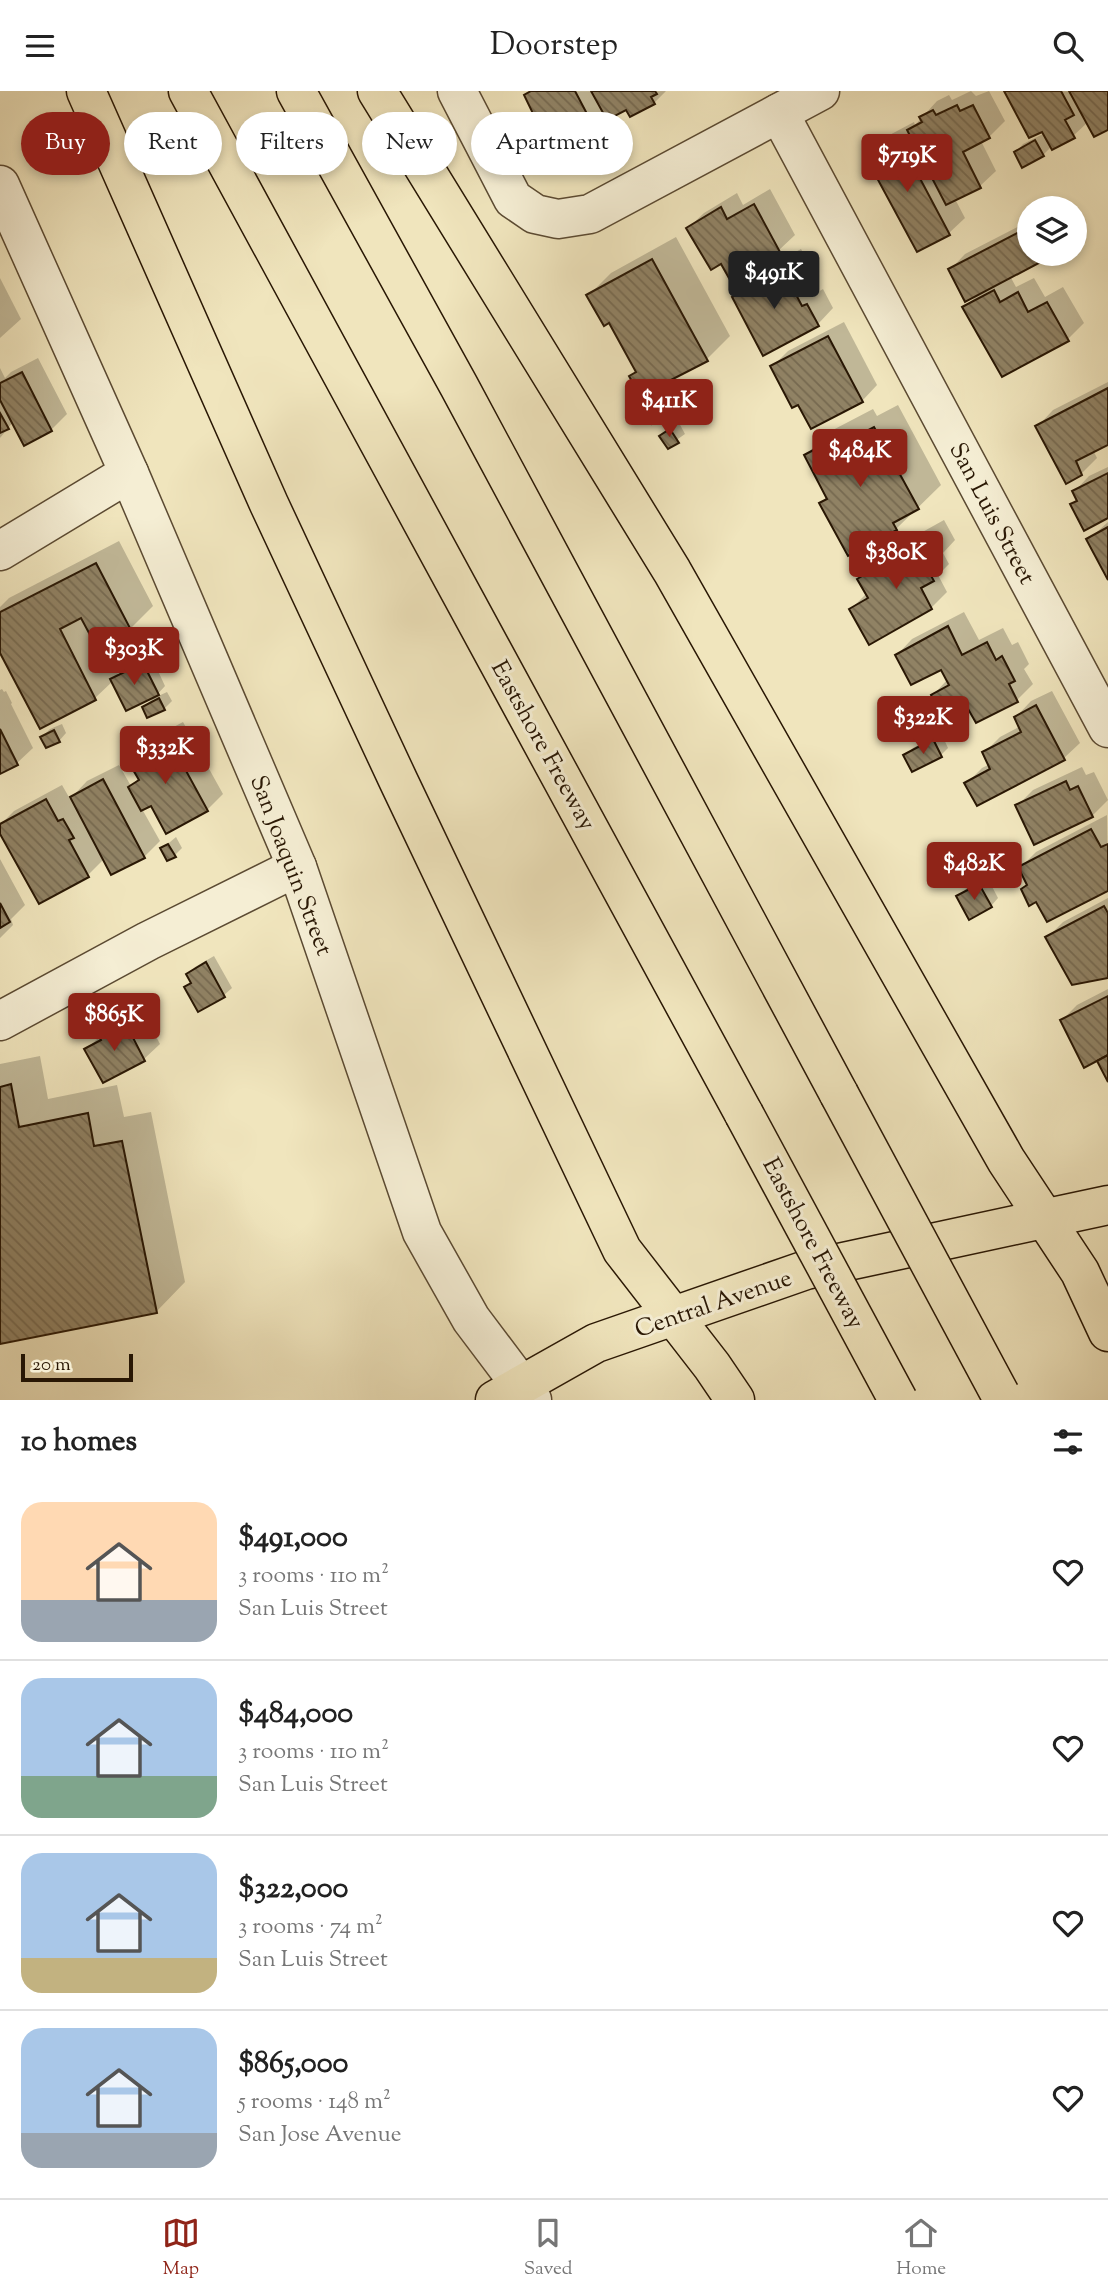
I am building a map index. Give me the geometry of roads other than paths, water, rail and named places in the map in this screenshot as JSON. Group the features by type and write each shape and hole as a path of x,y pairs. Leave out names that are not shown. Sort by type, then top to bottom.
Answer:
{"main road":[{"path":"86,91 269,504 622,1250 735,1400"},
{"name":"Eastshore Freeway","path":"188,91 898,1400"},
{"path":"296,91 459,386 1002,1397"},
{"path":"377,91 672,571 1006,1160 1080,1272 1108,1332"},
{"name":"Central Avenue","path":"516,1395 596,1343 806,1270 1108,1205"}],"street":[{"path":"457,91 513,198 535,214 558,219 590,213 820,91"},
{"name":"San Luis Street","path":"779,113 1108,728"},
{"name":"San Joaquin Street","path":"0,185 129,473 297,867 422,1232 516,1395"},
{"path":"0,551 129,473"},
{"path":"0,1021 148,941 297,867"}]}
